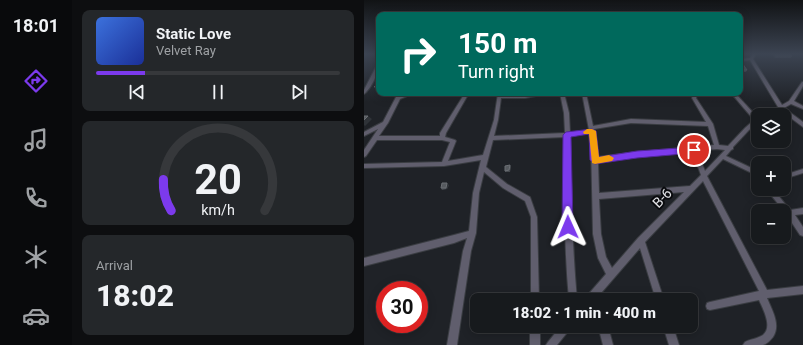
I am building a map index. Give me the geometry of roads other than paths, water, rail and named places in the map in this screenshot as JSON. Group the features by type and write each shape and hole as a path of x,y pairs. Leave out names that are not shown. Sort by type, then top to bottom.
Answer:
{"street":[{"path":"758,70 781,108"},
{"path":"364,93 376,71"},
{"path":"783,108 791,102 803,84"},
{"path":"364,155 385,123 398,98 404,96"},
{"path":"442,138 447,125 465,96"},
{"path":"452,345 472,233 476,193 496,120 500,96"},
{"path":"512,96 530,96"},
{"path":"563,96 566,135 568,242 572,293"},
{"path":"585,96 592,130 595,160 597,234 602,258 611,275"},
{"path":"695,96 694,98 710,124 717,147"},
{"path":"736,96 751,113"},
{"path":"791,102 803,108"},
{"path":"791,116 803,125"},
{"path":"490,138 566,135 631,121 710,124"},
{"path":"364,134 385,123"},
{"name":"B-6","path":"599,293 611,275 641,241 751,126"},
{"path":"375,138 442,138 453,141 444,164"},
{"path":"595,160 637,154 717,147 731,148"},
{"path":"694,150 704,176 763,294 773,324 769,337 762,342 748,345"},
{"path":"364,166 444,164 485,157"},
{"path":"723,157 751,172"},
{"path":"482,167 505,186 528,199 532,208 534,217 535,293"},
{"path":"791,175 803,171"},
{"path":"597,196 690,190"},
{"path":"775,196 782,204"},
{"path":"791,213 803,212"},
{"path":"791,216 803,233"},
{"path":"364,262 472,233"},
{"path":"641,241 658,293"},
{"path":"710,306 763,294 803,290"},
{"path":"535,333 535,345"},
{"path":"551,345 561,333"},
{"path":"605,333 608,345"},
{"path":"670,333 674,345"}]}
